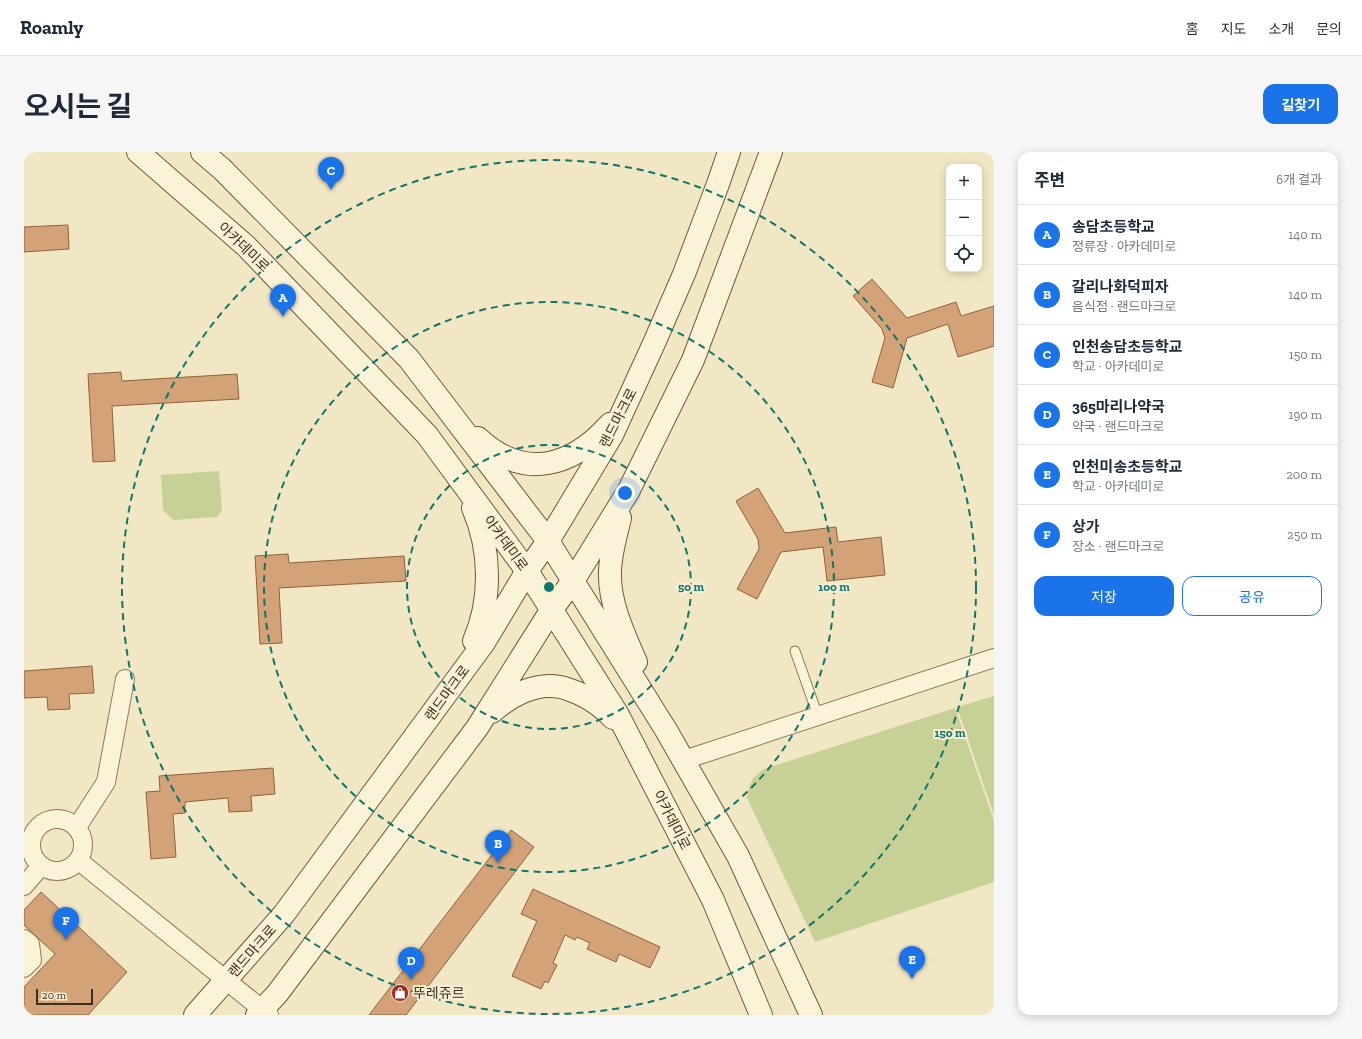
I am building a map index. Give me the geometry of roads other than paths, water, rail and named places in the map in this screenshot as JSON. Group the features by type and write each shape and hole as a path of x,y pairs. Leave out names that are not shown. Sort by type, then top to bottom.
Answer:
{"main road":[{"name":"아카데미로","path":"138,152 246,246 427,435 527,571 618,715 713,900 761,1015"},
{"path":"202,152 222,168 409,359 548,541 666,730 738,856 812,1015"},
{"name":"랜드마크로","path":"195,1015 284,914 483,644 527,571 548,541 612,434 656,341 684,274 729,152"},
{"path":"473,734 552,610 573,581 629,490 693,360 771,152"},
{"path":"441,401 470,431 490,448 523,463 547,464 557,461 582,448 607,427 628,399"},
{"path":"442,699 470,652 485,610 487,590 484,545 480,526 468,497 457,476"},
{"path":"629,490 612,549 610,574 612,594 629,646 666,730"},
{"path":"263,1013 473,734 490,714 501,704 523,692 536,688 549,685 561,687 585,696 608,712 634,747"}],"street":[{"path":"684,760 994,658"},
{"path":"77,827 106,782 125,679"},
{"path":"52,819 61,819 70,822 77,827 82,835 84,844 83,852 79,860 66,870 57,872 42,866 36,860 27,845 37,828 44,822 52,819"},
{"path":"79,860 227,980 263,1013"},
{"path":"24,886 42,866"},
{"path":"24,939 30,944 32,960 24,968"}],"lane":[{"path":"795,651 818,716"}],"place":[{"name":"인천송담초등학교","path":"331,190"},
{"name":"송담초등학교","path":"283,317"},
{"name":"갈리나화덕피자","path":"498,863"},
{"name":"상가","path":"66,940"},
{"name":"인천미송초등학교","path":"912,979"},
{"name":"365마리나약국","path":"411,980"},
{"name":"뚜레쥬르","path":"400,993"}]}
